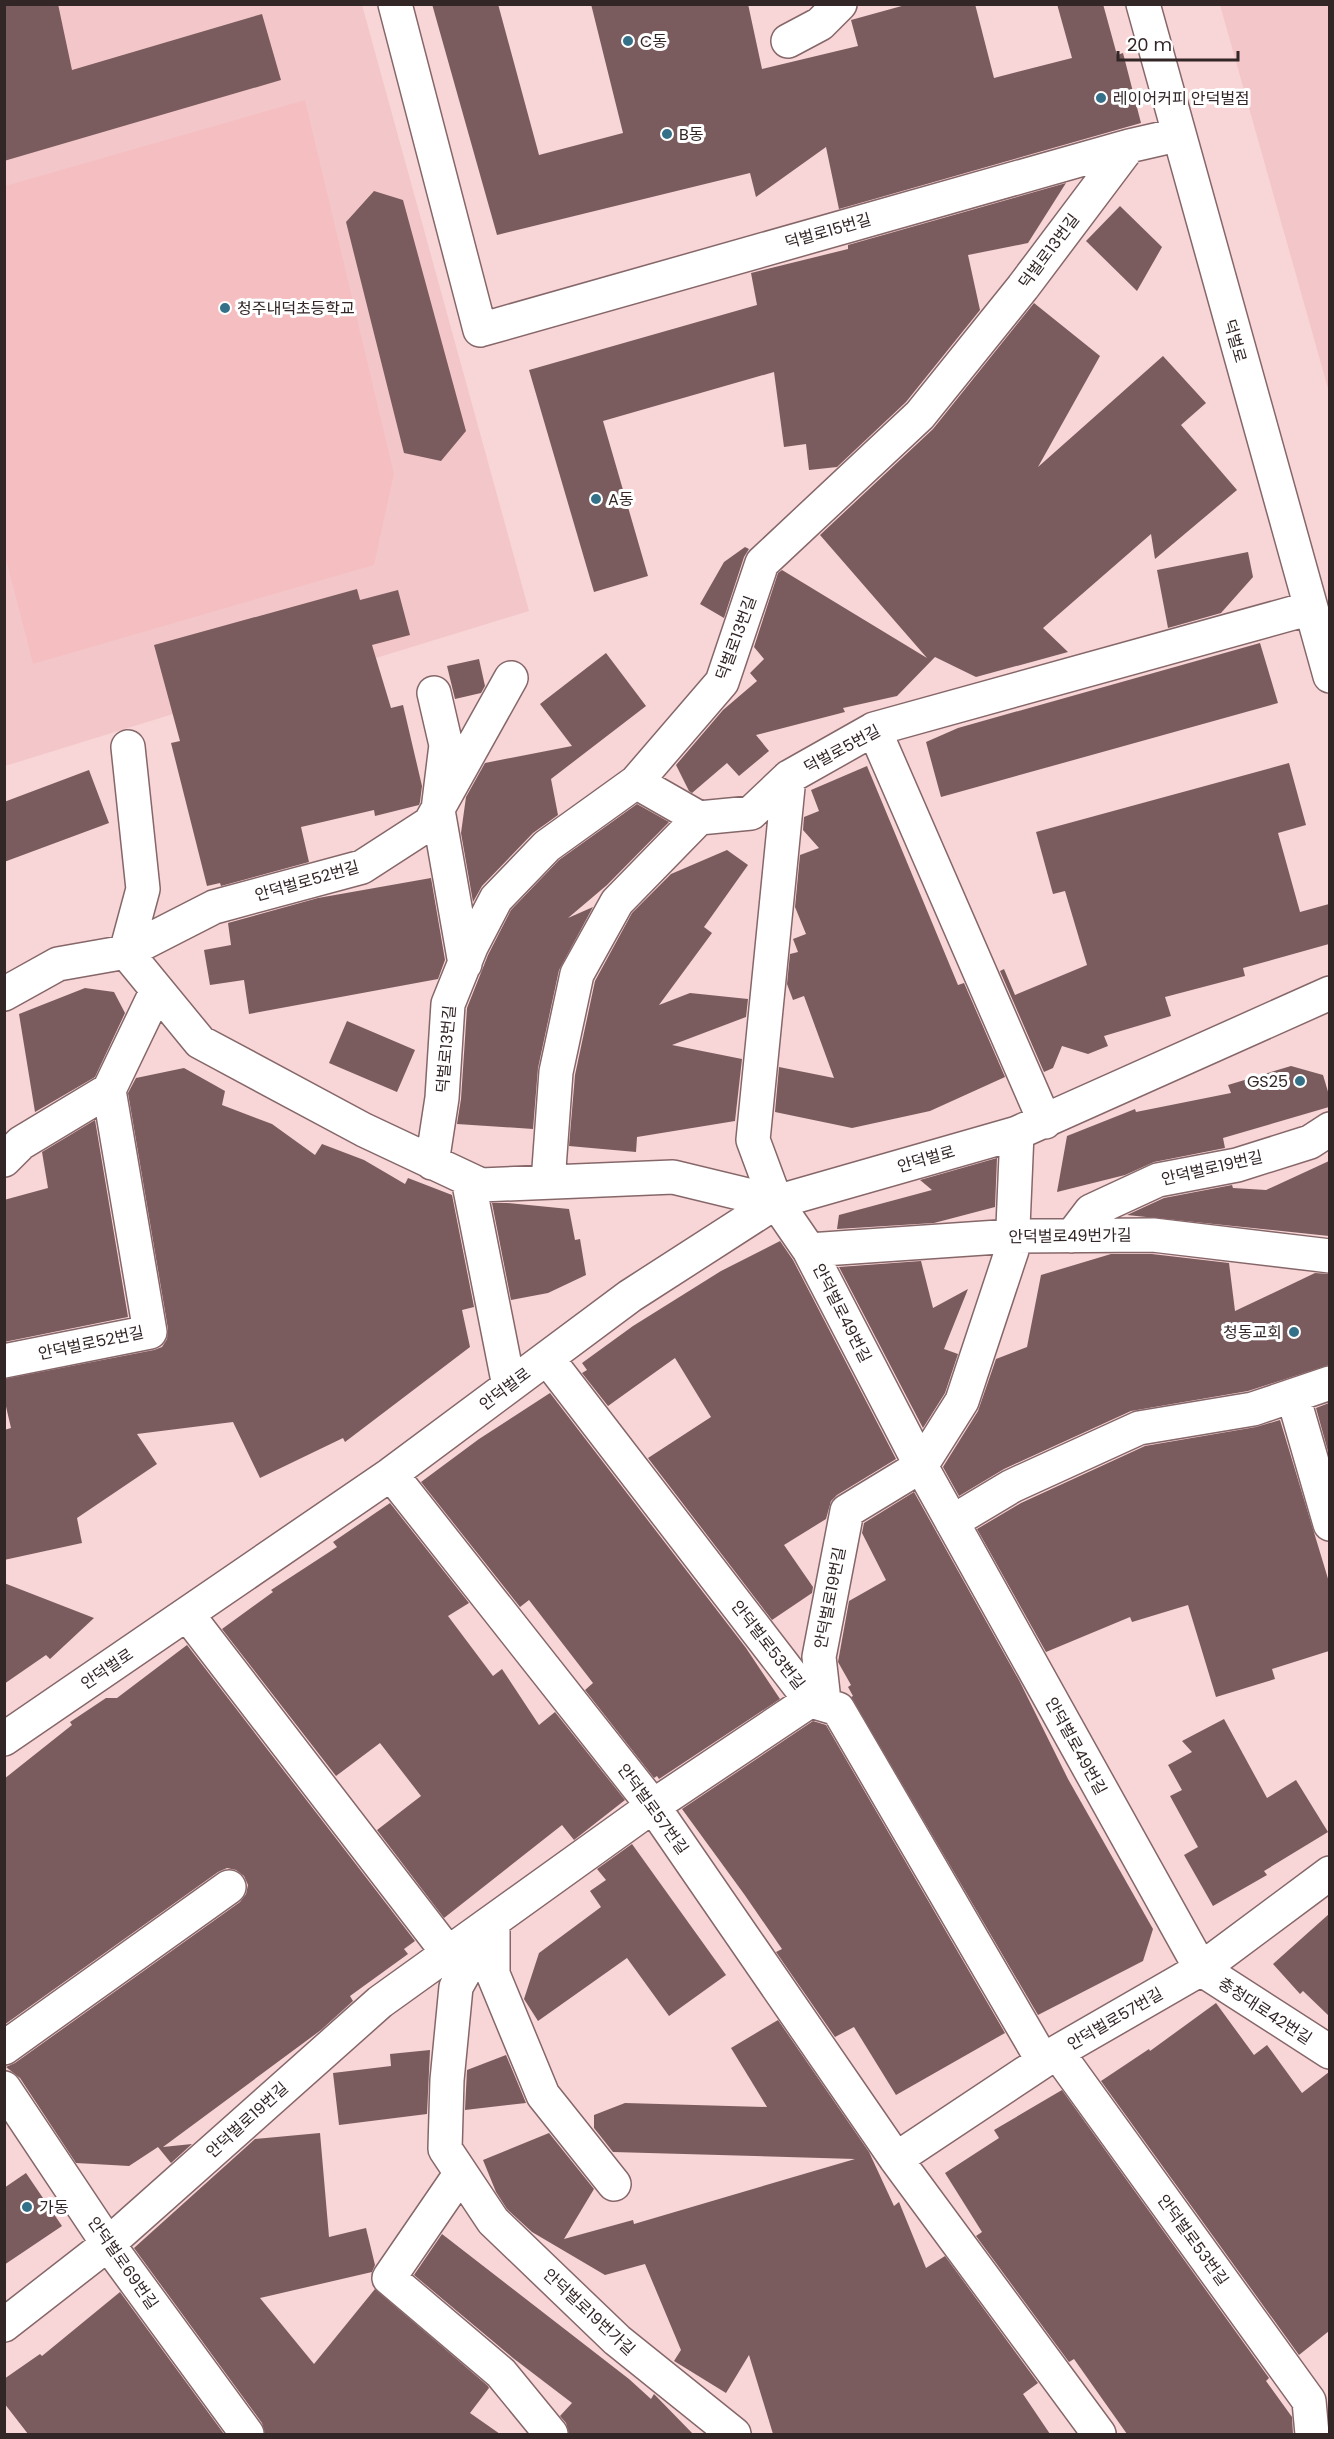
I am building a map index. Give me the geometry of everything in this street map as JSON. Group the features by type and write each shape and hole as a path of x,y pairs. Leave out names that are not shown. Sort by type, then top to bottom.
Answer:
{"street":[{"name":"덕벌로15번길","path":"395,4 480,330 1129,146 1177,135"},
{"path":"788,41 820,24 840,4"},
{"name":"덕벌로","path":"1143,4 1177,135 1329,676"},
{"name":"덕벌로13번길","path":"432,1162 442,1098 448,1004 496,899 547,846 636,782 722,682 762,563 920,416 1129,146"},
{"name":"덕벌로5번길","path":"776,1202 753,1140 789,777 874,729 1311,608"},
{"name":"안덕벌로52번길","path":"4,994 58,964 126,952 214,907 362,867 430,824 511,678"},
{"path":"434,693 446,745 438,810 465,964"},
{"path":"874,729 1031,1128"},
{"path":"128,747 143,889 126,952 200,1042 364,1131 481,1185 673,1177 776,1202"},
{"path":"636,782 699,818 751,813 789,777"},
{"path":"548,1182 556,1072 577,974 616,902 699,818"},
{"path":"4,1160 21,1143 109,1090 158,990"},
{"name":"안덕벌로","path":"4,1739 392,1474 630,1296 776,1202 1031,1128 1329,993"},
{"name":"안덕벌로52번길","path":"4,1361 150,1332 109,1090"},
{"name":"안덕벌로19번길","path":"4,2325 108,2244 380,2002 654,1806 823,1692 819,1657 847,1511 921,1466 962,1401 1012,1250 1031,1128"},
{"name":"안덕벌로19번길","path":"1072,1236 1090,1211 1158,1180 1237,1165 1310,1142 1329,1129"},
{"path":"468,1179 509,1386"},
{"name":"안덕벌로49번길","path":"776,1202 809,1250 921,1466 1201,1969"},
{"name":"안덕벌로49번가길","path":"809,1250 1013,1236 1153,1235 1329,1257"},
{"name":"안덕벌로53번길","path":"547,1358 811,1701 838,1709 1050,2057 1319,2395 1312,2434"},
{"path":"952,1522 1012,1486 1139,1428 1253,1409 1329,1383"},
{"path":"1293,1396 1329,1524"},
{"name":"안덕벌로57번길","path":"392,1474 654,1806 896,2158 1099,2434"},
{"path":"187,1614 448,1953"},
{"name":"안덕벌로57번길","path":"896,2158 1050,2057 1201,1969 1329,1873"},
{"path":"4,2048 229,1887"},
{"path":"493,1921 493,1974 543,2095 615,2184"},
{"name":"안덕벌로19번가길","path":"493,1921 456,1987 447,2080 445,2149 493,2222 617,2340 734,2434"},
{"name":"충청대로42번길","path":"1201,1969 1329,2052"},
{"name":"안덕벌로69번길","path":"4,2088 108,2244 247,2434"},
{"path":"461,2173 389,2278 501,2373 551,2434"}],"shaded area":[{"name":"청주내덕초등학교","path":"5,5 362,5 529,611 376,658 173,714 5,766"},
{"path":"1220,5 1329,5 1329,392"},
{"path":"305,100 394,474 374,565 33,664 5,555 5,186"}],"building":[{"path":"4,4 58,4 72,70 262,14 281,80 4,161"},
{"path":"432,4 498,4 539,155 623,133 591,4 748,4 762,69 858,46 851,20 909,4 975,4 994,78 1072,58 1057,4 1103,4 1117,55 1123,53 1141,123 839,209 826,147 756,197 750,173 497,235"},
{"path":"1066,183 1028,243 968,255 980,310 906,402 837,467 809,470 806,444 784,447 774,372 603,421 648,576 594,592 529,370 757,305 751,273 848,249 848,245"},
{"path":"374,191 403,200 466,431 441,461 404,453 346,222"},
{"path":"1120,206 1162,247 1137,291 1086,241"},
{"path":"1034,303 1100,356 1038,467 1163,356 1206,403 1181,425 1237,490 1155,559 1151,534 1043,628 1068,652 976,677 935,657 897,696 843,708 845,712 756,735 769,751 739,776 727,763 692,793 689,791 676,765 723,710 757,681 750,673 764,659 754,647 778,573 782,570 927,658 820,535 933,429"},
{"path":"745,547 749,549 744,557 724,618 700,604 724,562"},
{"path":"1248,552 1253,577 1221,613 1168,628 1157,570"},
{"path":"357,589 360,600 398,590 410,635 372,645 391,708 403,705 422,786 419,805 375,816 374,810 301,827 309,862 221,886 220,883 207,886 171,743 180,741 154,645"},
{"path":"1260,643 1278,703 941,797 926,742 958,728"},
{"path":"606,653 646,706 551,779 558,815 533,833 482,886 473,902 461,833 466,797 485,763 572,746 540,704"},
{"path":"479,659 485,686 481,693 455,699 447,666"},
{"path":"1289,763 1306,825 1278,833 1300,912 1329,904 1329,944 1243,968 1245,976 1165,997 1171,1016 1104,1036 1108,1046 1088,1054 1062,1046 1053,1068 1044,1072 1000,971 1004,969 1015,995 1087,965 1065,891 1053,894 1036,832"},
{"path":"867,766 958,985 964,983 1005,1077 930,1111 852,1128 775,1112 779,1067 834,1078 804,996 793,1000 787,984 790,954 798,952 793,939 806,934 795,907 800,855 819,848 803,830 804,817 819,811 811,790"},
{"path":"89,770 109,823 4,862 4,802"},
{"path":"637,804 669,822 607,885 568,918 593,907 559,970 538,1068 533,1129 457,1124 461,1099 467,1008 488,955 511,910 559,860"},
{"path":"727,850 748,865 704,927 712,933 659,1005 690,993 748,999 746,1017 672,1045 742,1059 735,1121 637,1137 636,1152 569,1146 575,1075 595,981 632,913 671,874"},
{"path":"431,878 445,960 438,979 249,1014 244,980 210,985 204,950 231,945 228,923 318,898"},
{"path":"85,988 114,992 125,1013 95,1077 35,1112 19,1014"},
{"path":"347,1021 415,1050 397,1092 329,1063"},
{"path":"1291,1066 1323,1075 1329,1095 1329,1107 1223,1138 1225,1148 1154,1162 1125,1175 1057,1192 1067,1136 1135,1109 1136,1112 1231,1093 1228,1085"},
{"path":"184,1068 225,1091 222,1105 272,1124 315,1155 322,1144 364,1160 405,1184 408,1178 452,1195 474,1307 462,1310 470,1347 345,1442 343,1438 260,1478 233,1422 137,1434 157,1464 77,1518 82,1543 4,1560 4,1430 11,1428 4,1398 4,1379 154,1350 162,1347 167,1339 168,1329 128,1093 136,1078"},
{"path":"95,1120 128,1317 4,1342 4,1200 48,1188 42,1152"},
{"path":"997,1158 995,1207 934,1223 837,1229 839,1215 932,1190 920,1180"},
{"path":"1329,1161 1329,1236 1127,1215 1164,1198 1232,1185 1233,1188 1266,1190"},
{"path":"492,1203 569,1209 575,1240 580,1239 586,1275 548,1293 511,1300"},
{"path":"780,1241 793,1260 896,1459 837,1495 831,1501 826,1519 784,1545 813,1587 812,1593 772,1620 648,1458 711,1417 675,1358 608,1406 582,1373 587,1370 582,1363 633,1326 721,1271"},
{"path":"1111,1254 1152,1254 1229,1263 1235,1311 1315,1273 1329,1274 1329,1365 1248,1391 1131,1411 1004,1469 959,1496 943,1467 978,1411 996,1359 1027,1347 1041,1275"},
{"path":"921,1261 933,1308 968,1289 944,1349 958,1354 945,1393 923,1428 839,1267"},
{"path":"550,1393 746,1648 780,1699 659,1779 657,1776 654,1778 585,1690 593,1683 529,1600 520,1607 421,1482 479,1439"},
{"path":"1329,1403 1329,1455 1316,1408"},
{"path":"1280,1420 1329,1582 1329,1651 1272,1669 1275,1679 1216,1697 1188,1605 1132,1622 1130,1617 1046,1652 977,1529 1021,1503 1145,1446 1256,1427"},
{"path":"914,1492 1020,1682 1068,1779 1153,1929 1143,1961 1038,2015 851,1697 853,1696 848,1687 851,1685 838,1662 849,1601 886,1580 862,1533 864,1523"},
{"path":"390,1503 469,1603 448,1616 493,1676 502,1669 539,1725 555,1712 625,1800 574,1840 562,1825 444,1918 377,1830 421,1796 380,1743 336,1776 222,1629 273,1592 271,1590 337,1547 333,1542"},
{"path":"4,1583 94,1618 50,1659 46,1655 4,1684"},
{"path":"187,1645 415,1941 404,1949 408,1954 350,1996 353,2001 321,2030 163,2147 192,2144 171,2163 158,2147 129,2166 76,2163 20,2078 6,2067 15,2063 240,1902 246,1894 248,1885 244,1876 236,1870 227,1868 218,1872 4,2025 4,1779 72,1725 70,1722 106,1698 117,1698"},
{"path":"1224,1719 1267,1798 1296,1780 1328,1832 1264,1871 1267,1875 1213,1906 1184,1855 1198,1847 1170,1796 1182,1790 1168,1765 1192,1752 1182,1741"},
{"path":"813,1721 826,1725 1005,2033 896,2095 854,2027 835,2037 776,1952 782,1949 682,1809"},
{"path":"632,1844 726,1975 669,2016 627,1958 538,2021 524,1999 539,1953 601,1907 590,1891 606,1880 597,1869"},
{"path":"1329,1914 1329,2016 1303,1991 1300,1994 1273,1964"},
{"path":"1216,2003 1254,2055 1267,2045 1302,2093 1329,2072 1329,2331 1299,2355 1101,2081 1149,2049 1150,2051"},
{"path":"778,2020 869,2152 894,2206 899,2202 926,2268 945,2256 1038,2383 1023,2394 1050,2434 773,2434 749,2355 726,2393 674,2361 681,2350 645,2264 605,2275 532,2232 507,2209 496,2192 483,2160 549,2133 594,2189 564,2239 633,2220 634,2224 855,2159 613,2152 594,2128 594,2115 625,2103 767,2107 731,2048"},
{"path":"430,2050 427,2114 339,2125 333,2073 391,2066 390,2054"},
{"path":"506,2055 526,2103 465,2110 467,2070"},
{"path":"1062,2090 1269,2378 1266,2381 1292,2417 1293,2434 1127,2434 1074,2359 1069,2362 976,2236 982,2232 945,2173 999,2138 994,2130"},
{"path":"320,2133 329,2237 366,2228 375,2265 372,2272 260,2298 314,2364 375,2289 488,2386 489,2388 470,2413 500,2434 265,2434 262,2423 134,2248 255,2139"},
{"name":"가동","path":"26,2173 62,2226 4,2265 4,2188"},
{"path":"442,2234 629,2379 651,2399 654,2394 693,2434 569,2434 566,2423 560,2416 572,2403 513,2358 414,2275"},
{"path":"120,2292 224,2434 28,2434 4,2403 4,2379 40,2354 42,2356"}],"place":[{"name":"C동","path":"628,41"},
{"name":"레이어커피 안덕벌점","path":"1101,98"},
{"name":"B동","path":"667,134"},
{"name":"청주내덕초등학교","path":"225,308"},
{"name":"A동","path":"596,499"},
{"name":"GS25","path":"1300,1081"},
{"name":"청동교회","path":"1294,1332"},
{"name":"가동","path":"27,2207"}]}
